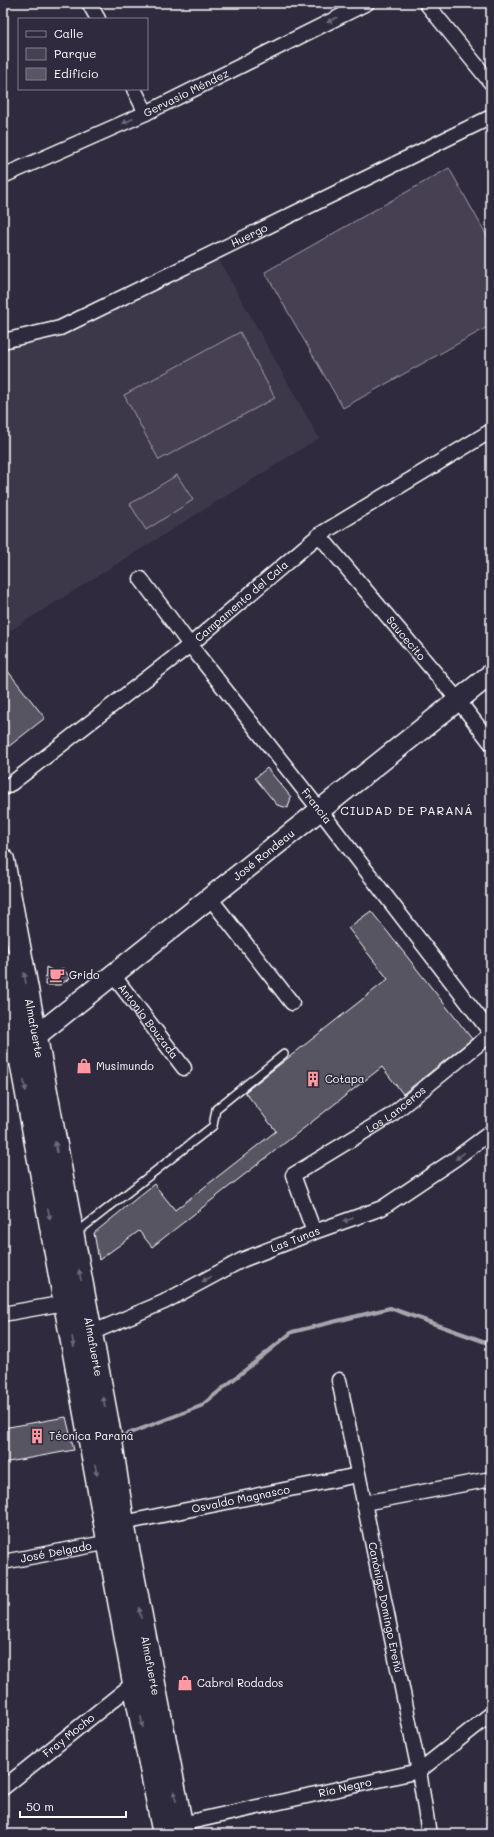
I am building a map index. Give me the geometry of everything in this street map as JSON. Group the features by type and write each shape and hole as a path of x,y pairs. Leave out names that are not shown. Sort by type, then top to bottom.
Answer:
{"main road":[{"name":"Almafuerte","path":"3,860 111,1441 123,1523 176,1831"},
{"name":"Almafuerte","path":"3,962 11,1054 65,1303 110,1542 134,1683 176,1831"}],"street":[{"path":"89,3 97,18"},
{"name":"Gervasio Méndez","path":"3,176 146,113 367,3"},
{"path":"426,3 491,83"},
{"path":"134,90 146,113"},
{"name":"Huergo","path":"3,341 60,328 214,251 491,117"},
{"name":"Campamento del Cala","path":"3,788 12,783 190,646 319,535 491,431"},
{"name":"Saucecito","path":"319,535 458,700 491,743"},
{"name":"Francia","path":"141,579 190,646 319,809 491,1034"},
{"name":"José Rondeau","path":"36,1036 210,898 319,809 491,674"},
{"path":"210,898 292,1003"},
{"name":"Antonio Bouzada","path":"113,975 184,1068"},
{"name":"Los Lanceros","path":"314,1232 293,1175 390,1116 491,1034"},
{"path":"11,1054 36,1036"},
{"name":"Las Tunas","path":"91,1333 164,1302 242,1260 382,1208 455,1160 491,1132"},
{"path":"3,1314 65,1303"},
{"name":"Canónigo Domingo Ereñú","path":"339,1380 419,1771 429,1834"},
{"name":"Osvaldo Magnasco","path":"123,1523 358,1475"},
{"path":"364,1503 491,1479"},
{"name":"José Delgado","path":"3,1562 110,1542"},
{"name":"Fray Mocho","path":"3,1788 134,1683"},
{"name":"Río Negro","path":"176,1831 419,1771 491,1714"}],"lane":[{"path":"73,1235 213,1126 216,1109 284,1054"}],"shaded area":[{"path":"214,251 319,438 3,635 3,341 60,328"}],"green space":[{"path":"449,168 491,243 491,325 343,408 265,272"},
{"path":"240,332 275,398 159,460 124,395"},
{"path":"177,475 193,500 146,530 130,504"}],"building":[{"path":"3,665 45,718 8,747 3,723"},
{"path":"267,768 291,797 288,808 277,805 255,778"},
{"name":"Cotapa","path":"371,911 472,1039 403,1094 382,1067 152,1247 139,1231 99,1260 94,1233 154,1184 175,1210 276,1131 245,1092 388,979 348,928"},
{"name":"Grido","path":"46,967 57,973 63,968 70,978 60,985 45,985"},
{"name":"Técnica Paraná","path":"66,1417 74,1450 3,1463 3,1428"}],"waterway":[{"path":"117,1438 201,1406 292,1332 390,1308 491,1344"}],"place":[{"name":"Grido","path":"57,975"},
{"name":"Musimundo","path":"84,1066"},
{"name":"Cotapa","path":"313,1079"},
{"name":"Técnica Paraná","path":"37,1436"},
{"name":"Cabrol Rodados","path":"185,1683"}],"district":[{"name":"CIUDAD DE PARANÁ","path":"407,811"}]}
